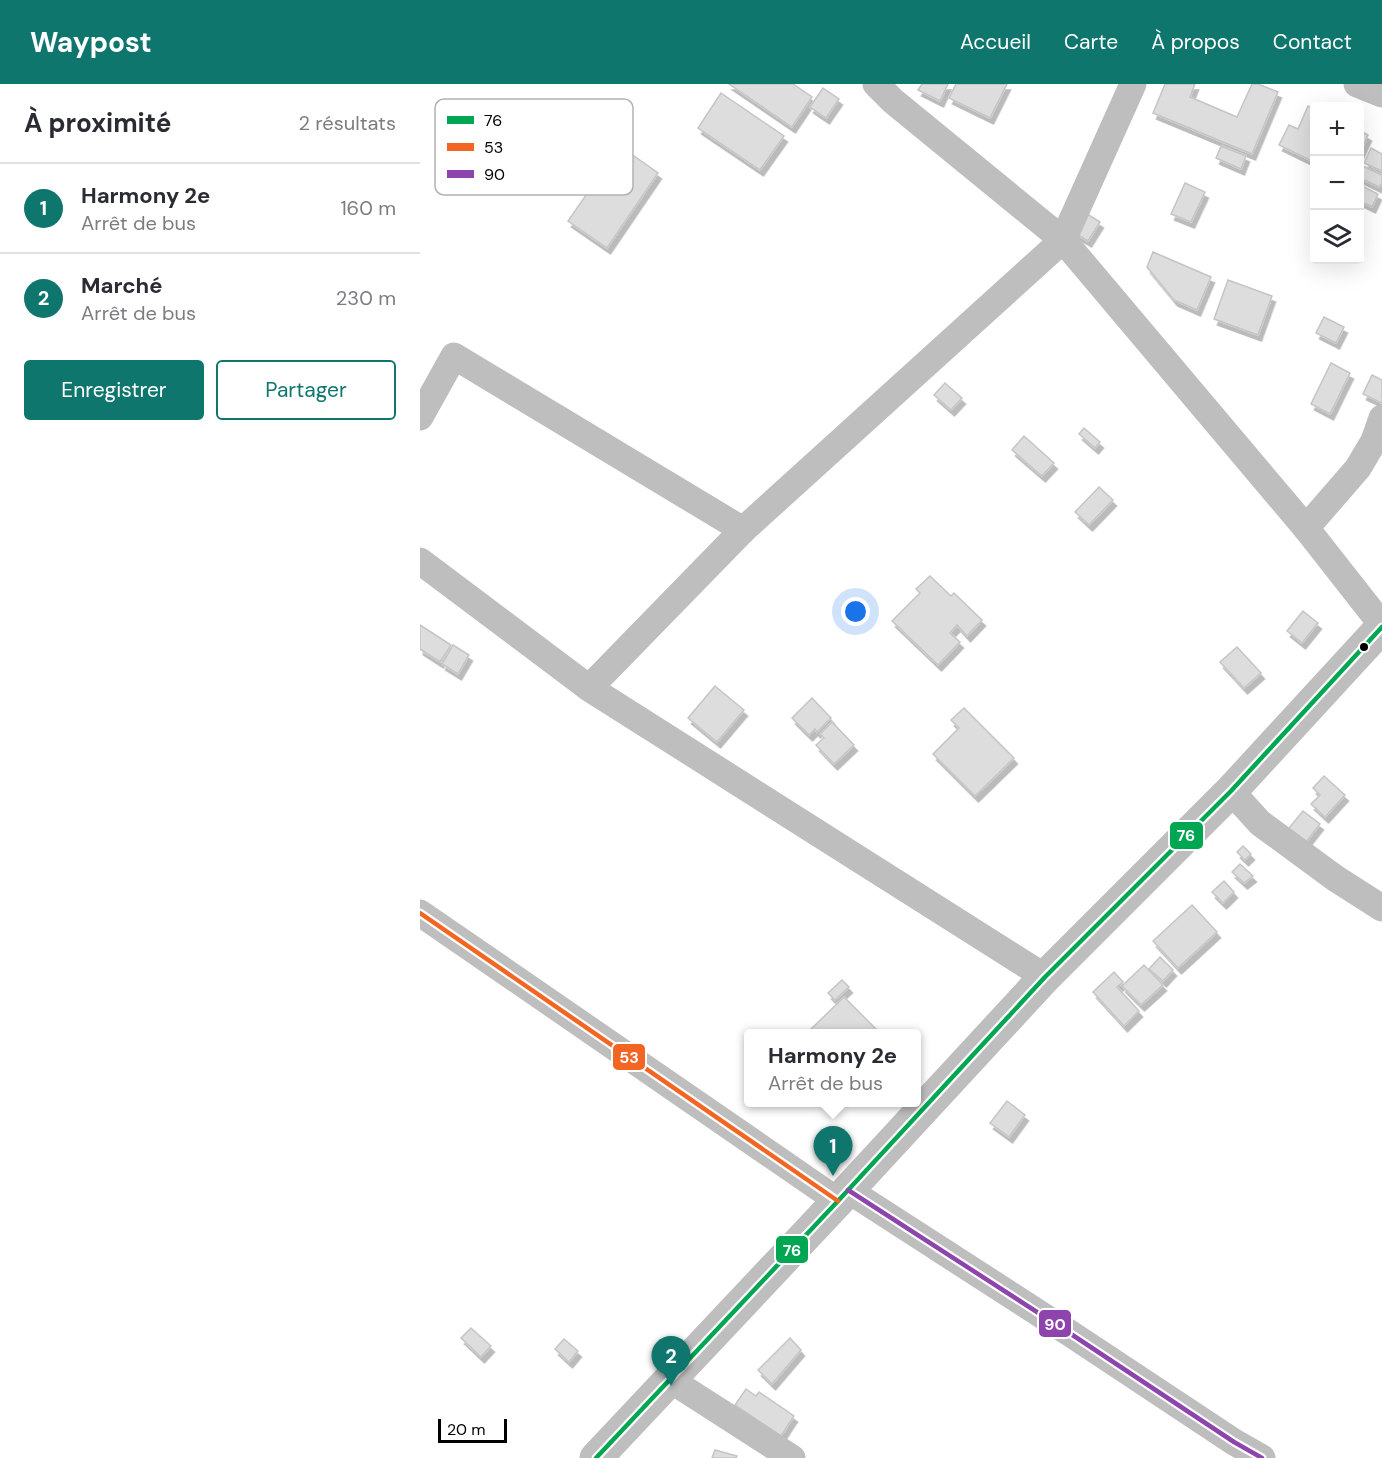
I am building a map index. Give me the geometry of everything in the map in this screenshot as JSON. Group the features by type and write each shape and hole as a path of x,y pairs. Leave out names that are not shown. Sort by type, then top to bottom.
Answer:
{"street":[{"path":"589,688 743,530 1063,240 1133,84"},
{"path":"1357,84 1382,94"},
{"path":"596,1458 1045,977 1231,791 1382,626 1306,528 1063,240 890,90"},
{"path":"420,417 454,356 743,530"},
{"path":"1306,528 1358,468 1374,441 1382,418"},
{"path":"420,561 589,688 1045,977"},
{"path":"1231,791 1260,823 1335,878 1382,908"},
{"path":"420,913 843,1196 1071,1334 1229,1450 1262,1458"},
{"path":"669,1379 792,1458"}],"building":[{"path":"729,84 793,84 812,97 792,127"},
{"path":"922,84 948,84 940,101 918,90"},
{"path":"956,84 1007,84 990,118 949,98"},
{"path":"1165,84 1195,84 1190,97 1237,117 1252,84 1278,92 1252,154 1153,113"},
{"path":"823,88 839,99 826,118 810,107"},
{"path":"721,93 784,136 760,170 698,128"},
{"path":"1308,106 1310,107 1310,160 1279,145 1289,125 1298,129"},
{"path":"1364,133 1368,135 1364,144"},
{"path":"1221,146 1246,156 1241,169 1216,158"},
{"path":"1371,148 1382,154 1382,171 1364,163"},
{"path":"633,155 658,173 607,248 568,221 586,195 633,195"},
{"path":"1364,166 1382,175 1382,183 1379,187 1364,180"},
{"path":"1185,183 1205,192 1191,222 1171,214"},
{"path":"1364,187 1378,194 1372,207 1364,203"},
{"path":"1084,212 1100,222 1088,241 1073,232"},
{"path":"1153,252 1211,277 1197,310 1174,300 1147,267"},
{"path":"1228,280 1272,296 1258,335 1214,319"},
{"path":"1324,317 1344,327 1336,343 1316,333"},
{"path":"1331,363 1350,373 1330,414 1311,404"},
{"path":"1372,375 1382,380 1382,403 1363,394"},
{"path":"945,383 962,398 951,410 934,395"},
{"path":"1084,428 1100,442 1095,448 1079,434"},
{"path":"1024,436 1054,463 1042,476 1012,450"},
{"path":"1099,487 1113,500 1089,525 1075,512"},
{"path":"930,576 951,596 954,593 982,620 967,636 957,625 950,633 960,642 938,665 892,621 920,593 916,589"},
{"path":"1303,611 1318,623 1302,643 1287,631"},
{"path":"420,625 451,645 440,662 420,649"},
{"path":"453,645 469,655 458,674 442,664"},
{"path":"1237,647 1261,673 1244,688 1220,662"},
{"path":"715,686 744,710 717,742 688,718"},
{"path":"812,698 831,718 817,732 815,729 809,735 792,718"},
{"path":"964,708 1014,758 975,796 933,754 959,728 951,720"},
{"path":"832,722 854,745 834,764 816,745 824,738 820,734"},
{"path":"1324,776 1345,795 1325,817 1311,804 1320,795 1313,788"},
{"path":"1303,811 1320,824 1302,847 1284,834"},
{"path":"1243,846 1251,854 1245,860 1237,852"},
{"path":"1240,864 1253,876 1244,883 1232,872"},
{"path":"1224,881 1234,892 1223,903 1212,892"},
{"path":"1192,905 1217,932 1178,968 1153,941"},
{"path":"1160,957 1173,970 1163,981 1149,969"},
{"path":"1144,965 1163,985 1141,1005 1122,986"},
{"path":"1114,972 1123,982 1117,987 1139,1011 1124,1026 1093,992"},
{"path":"842,980 849,987 835,1000 828,993"},
{"path":"844,997 876,1029 811,1029"},
{"path":"1007,1101 1025,1115 1009,1137 990,1123"},
{"path":"471,1328 491,1346 481,1357 461,1338"},
{"path":"790,1338 801,1350 772,1384 758,1370"},
{"path":"564,1339 578,1351 569,1362 555,1349"},
{"path":"746,1389 756,1396 759,1392 794,1416 781,1436 735,1405"},
{"path":"715,1450 737,1456 736,1458 712,1458"}],"transit line":[{"name":"76","path":"596,1458 1045,977 1231,791 1382,627"},
{"name":"53","path":"420,913 838,1201"},
{"name":"90","path":"848,1190 1262,1458"}],"place":[{"name":"Harmony 2e","path":"833,1176"},
{"name":"Marché","path":"671,1386"}]}
